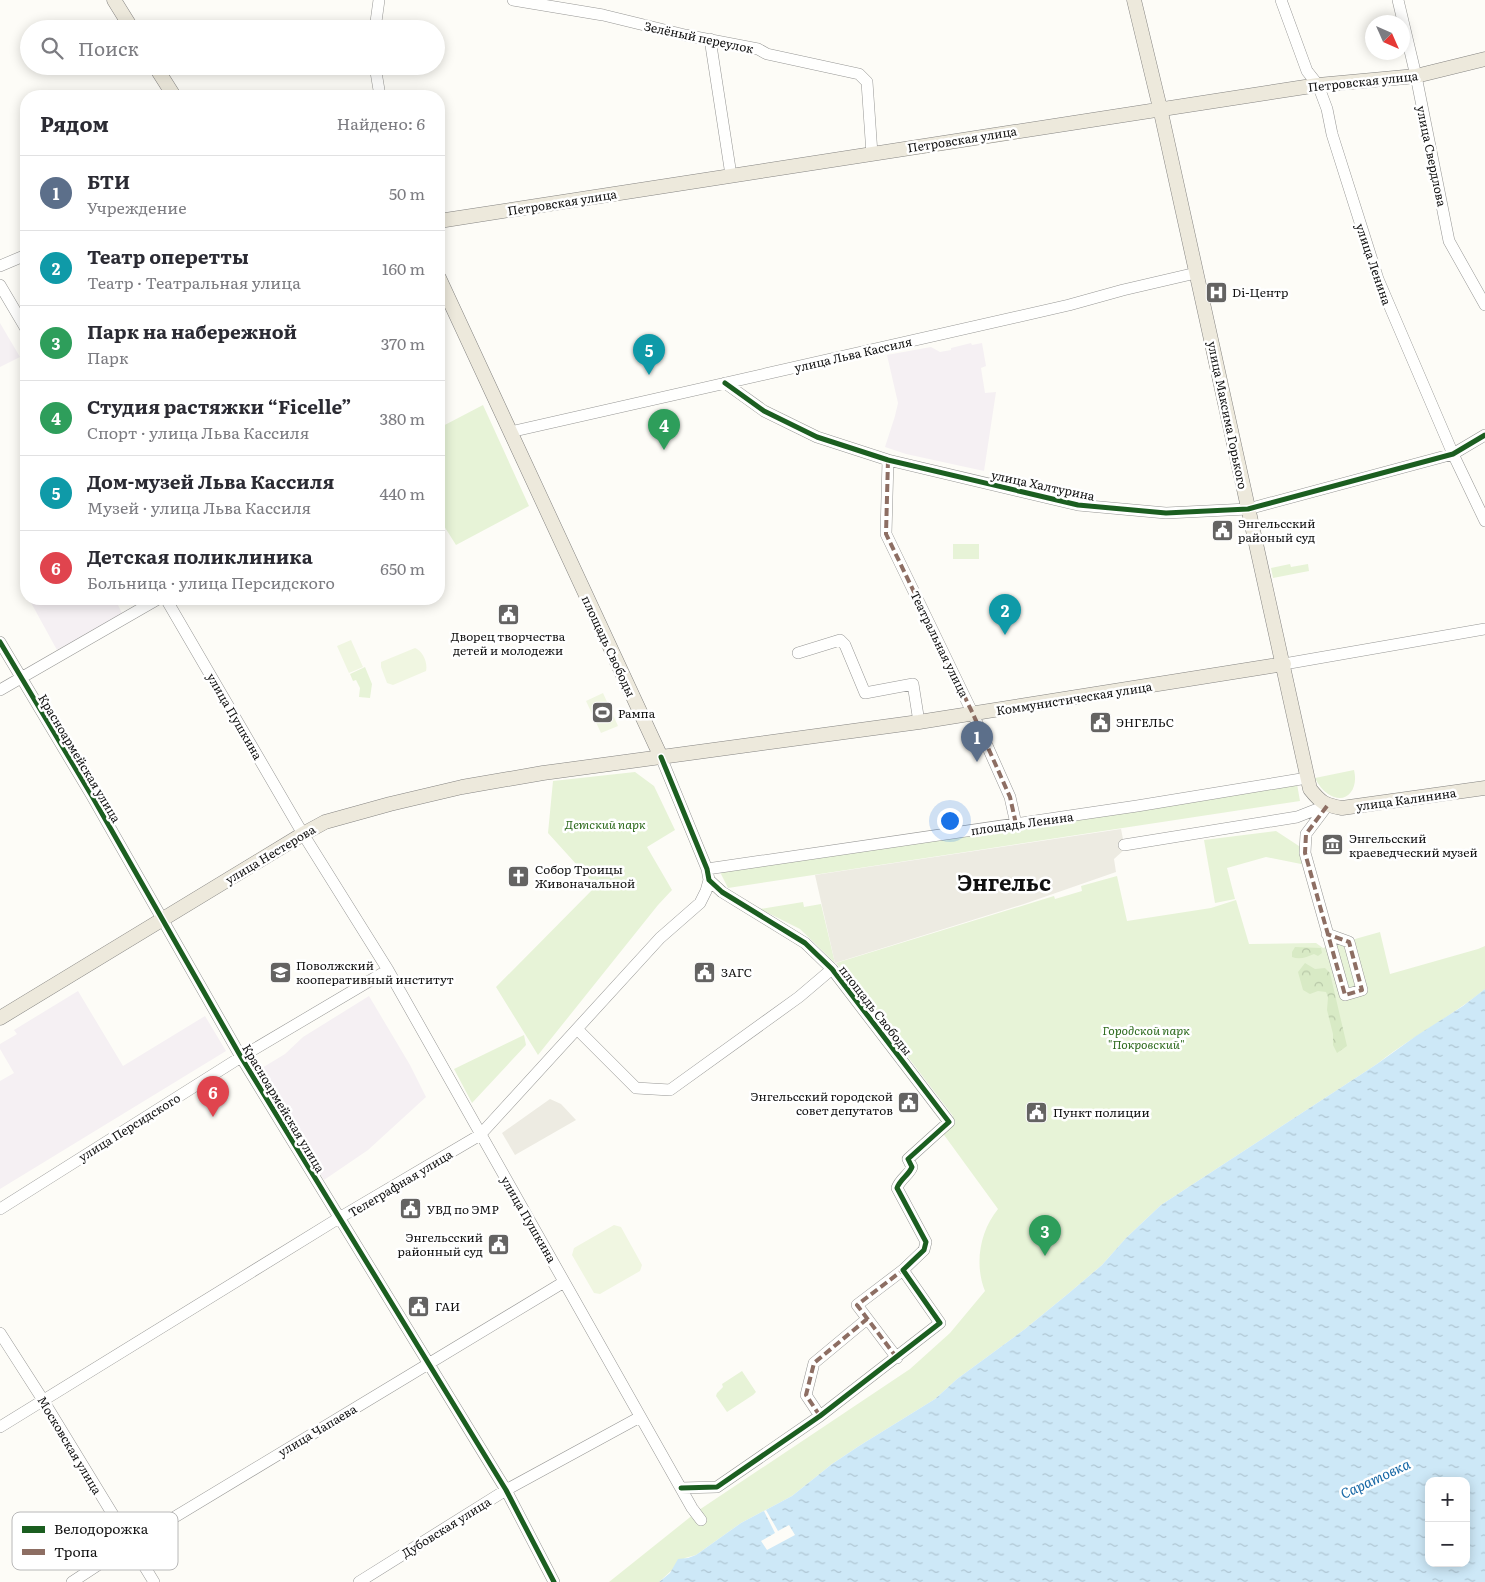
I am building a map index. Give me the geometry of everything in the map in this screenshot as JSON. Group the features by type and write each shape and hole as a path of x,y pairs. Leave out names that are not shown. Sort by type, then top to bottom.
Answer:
{"main road":[{"path":"114,0 126,20"},
{"name":"улица Максима Горького","path":"1134,0 1160,108 1284,664 1307,778 1310,789 1327,806"},
{"name":"Петровская улица","path":"445,220 1160,108 1318,85 1416,76 1485,59"},
{"path":"161,75 170,90"},
{"name":"площадь Свободы","path":"445,291 661,757"},
{"name":"Коммунистическая улица","path":"661,757 974,714 1284,664"},
{"name":"улица Нестерова","path":"0,1018 325,822 462,787 543,773 661,757"},
{"name":"улица Калинина","path":"1327,806 1354,807 1485,788"}],"street":[{"path":"376,20 379,0"},
{"name":"Зелёный переулок","path":"513,0 603,15 758,49 766,54 860,74 867,82 872,154"},
{"name":"улица Ленина","path":"1281,0 1306,71 1318,85 1327,109 1332,134 1378,279 1453,454 1485,521"},
{"name":"улица Свердлова","path":"1398,0 1416,76 1449,241 1485,305"},
{"path":"710,39 732,175"},
{"path":"376,75 379,90"},
{"path":"0,266 20,258"},
{"name":"улица Льва Кассиля","path":"510,432 1069,305 1196,273"},
{"path":"0,285 20,318"},
{"name":"улица Халтурина","path":"725,383 764,411 817,437 888,460 1078,506 1166,513 1248,509 1453,454 1485,435"},
{"name":"Театральная улица","path":"888,460 886,534 974,714 1010,797 1016,824"},
{"path":"0,690 148,605"},
{"name":"улица Пушкина","path":"169,605 303,834 388,970 681,1488 702,1520"},
{"name":"Коммунистическая улица","path":"1284,664 1485,629"},
{"path":"798,653 840,640 845,645 865,693 913,684 919,722"},
{"name":"Красноармейская улица","path":"0,642 92,796 241,1057 506,1490 554,1582"},
{"name":"площадь Свободы","path":"661,757 708,875 722,892 805,943 832,969 949,1122 908,1159 912,1167 899,1182 897,1188 926,1242 924,1250 903,1270"},
{"name":"площадь Ленина","path":"708,875 1307,778"},
{"path":"1124,845 1298,818 1327,806"},
{"path":"1327,806 1306,834 1305,853 1344,995 1362,990 1349,942 1328,934"},
{"name":"Телеграфная улица","path":"0,1427 339,1218 480,1135 660,938 700,903 706,892 708,875"},
{"name":"площадь Свободы","path":"578,1029 636,1088 670,1090 799,997 832,969"},
{"name":"улица Персидского","path":"0,1209 241,1057 388,970"},
{"path":"681,1488 717,1487 820,1416 897,1358 940,1323 903,1270 857,1305 897,1358"},
{"name":"улица Чапаева","path":"178,1515 564,1282"},
{"path":"820,1416 806,1395 814,1363 867,1319"},
{"name":"Московская улица","path":"0,1334 43,1400 111,1512"},
{"name":"Дубовская улица","path":"359,1582 506,1490 640,1416"},
{"name":"улица Чапаева","path":"72,1582 90,1570"},
{"name":"Московская улица","path":"146,1570 154,1582"}],"shaded area":[{"path":"0,323 20,357 0,367"},
{"path":"971,343 972,345 982,343 986,366 981,368 985,393 996,392 984,471 906,454 885,447 898,403 887,355 931,347 940,352"},
{"path":"32,605 118,605 123,615 57,650"},
{"path":"1121,829 1125,849 1114,859 1116,872 1024,904 835,963 815,875"},
{"path":"78,991 123,1066 205,1016 226,1051 0,1189 0,1081 14,1073 0,1049 0,1044 17,1034 14,1030"},
{"path":"369,996 410,1065 426,1097 368,1150 324,1180 257,1071 285,1054 303,1037"},
{"path":"550,1099 561,1104 576,1120 515,1155 502,1133"}],"green space":[{"path":"483,405 529,506 456,545 445,528 445,425"},
{"path":"953,544 979,544 979,559 953,559"},
{"path":"1290,564 1291,567 1308,564 1309,571 1273,578 1271,568"},
{"path":"351,640 363,667 349,673 337,646"},
{"path":"415,648 424,658 426,671 393,685 387,683 381,662"},
{"path":"365,667 372,684 370,698 359,697 360,688 356,680 353,681 350,674"},
{"name":"Рампа","path":"603,693 618,726 601,733 586,701"},
{"path":"1354,770 1355,783 1353,789 1345,797 1334,797 1326,792 1320,787 1315,778"},
{"name":"Детский парк","path":"635,772 654,786 675,830 647,847 672,890 538,1055 496,987 596,886 548,833 553,781"},
{"path":"1297,784 1300,801 728,888 720,872"},
{"path":"1276,831 1302,848 1306,865 1266,857 1227,868 1235,899 1215,903 1204,840"},
{"name":"Городской парк \"Покровский\"","path":"1117,876 1127,921 1211,908 1236,900 1249,944 1316,943 1323,948 1380,932 1390,974 1485,946 1485,989 1459,1009 1377,1064 1161,1205 1126,1238 1102,1265 1025,1329 957,1379 935,1399 832,1464 792,1496 741,1523 696,1555 685,1558 659,1582 609,1582 699,1510 910,1369 950,1333 985,1291 980,1270 981,1248 987,1227 998,1209 939,1128 953,1116 836,963 1054,896 1055,899 1082,891 1081,886"},
{"path":"803,902 804,907 821,904 835,963 800,929 760,909"},
{"path":"1295,947 1321,948 1322,953 1318,956 1314,954 1303,958 1295,958 1292,957 1292,952"},
{"path":"1305,963 1315,969 1325,968 1330,973 1347,1046 1337,1053 1333,1045 1326,992 1318,991 1310,994 1303,990 1298,972"},
{"path":"524,1035 526,1045 472,1103 454,1069"},
{"path":"614,1225 621,1227 642,1265 640,1271 600,1294 594,1293 572,1255 574,1248"},
{"path":"742,1371 756,1392 727,1412 716,1396 717,1393 723,1387 722,1384"}],"water":[{"name":"Саратовка","path":"1485,989 1485,1582 659,1582 670,1573 678,1559 696,1555 741,1523 792,1496 832,1464 935,1399 957,1379 1025,1329 1102,1265 1126,1238 1161,1205 1377,1064 1463,1006"}],"pier":[{"path":"766,1510 778,1531 789,1525 795,1535 767,1550 761,1541 775,1533 764,1511"}],"marked path":[{"path":"888,460 886,534 973,714 1010,797 1016,824"},
{"path":"1327,806 1306,834 1305,853 1345,995 1362,990 1349,942 1327,934"},
{"path":"897,1358 857,1305 903,1270"},
{"path":"820,1416 806,1395 814,1363 867,1319"}],"cycle path":[{"path":"725,383 764,411 817,437 888,460 1078,505 1166,513 1248,509 1453,454 1485,435"},
{"path":"0,642 92,796 241,1057 506,1490 554,1582"},
{"path":"661,757 707,869 709,880 722,892 805,943 832,969 949,1122 908,1159 912,1167 897,1188 926,1242 924,1250 903,1270 940,1323 820,1416 717,1487 681,1488"}],"place":[{"name":"Di-Центр","path":"1216,292"},
{"name":"Дом-музей Льва Кассиля","path":"649,375"},
{"name":"Студия растяжки “Ficelle”","path":"664,450"},
{"name":"Энгельсский районый суд","path":"1222,530"},
{"name":"Дворец творчества детей и молодежи","path":"508,615"},
{"name":"Театр оперетты","path":"1005,635"},
{"name":"Рампа","path":"602,713"},
{"name":"ЭНГЕЛЬС","path":"1100,722"},
{"name":"БТИ","path":"977,762"},
{"name":"Энгельсский краеведческий музей","path":"1333,845"},
{"name":"Собор Троицы Живоначальной","path":"519,876"},
{"name":"Поволжский кооперативный институт","path":"280,972"},
{"name":"ЗАГС","path":"705,972"},
{"name":"Энгельсский городской совет депутатов","path":"909,1103"},
{"name":"Пункт полиции","path":"1037,1112"},
{"name":"Детская поликлиника","path":"213,1117"},
{"name":"УВД по ЭМР","path":"411,1209"},
{"name":"Энгельсский районный суд","path":"499,1244"},
{"name":"Парк на набережной","path":"1045,1256"},
{"name":"ГАИ","path":"419,1306"}],"district":[{"name":"Энгельс","path":"1004,881"}]}
